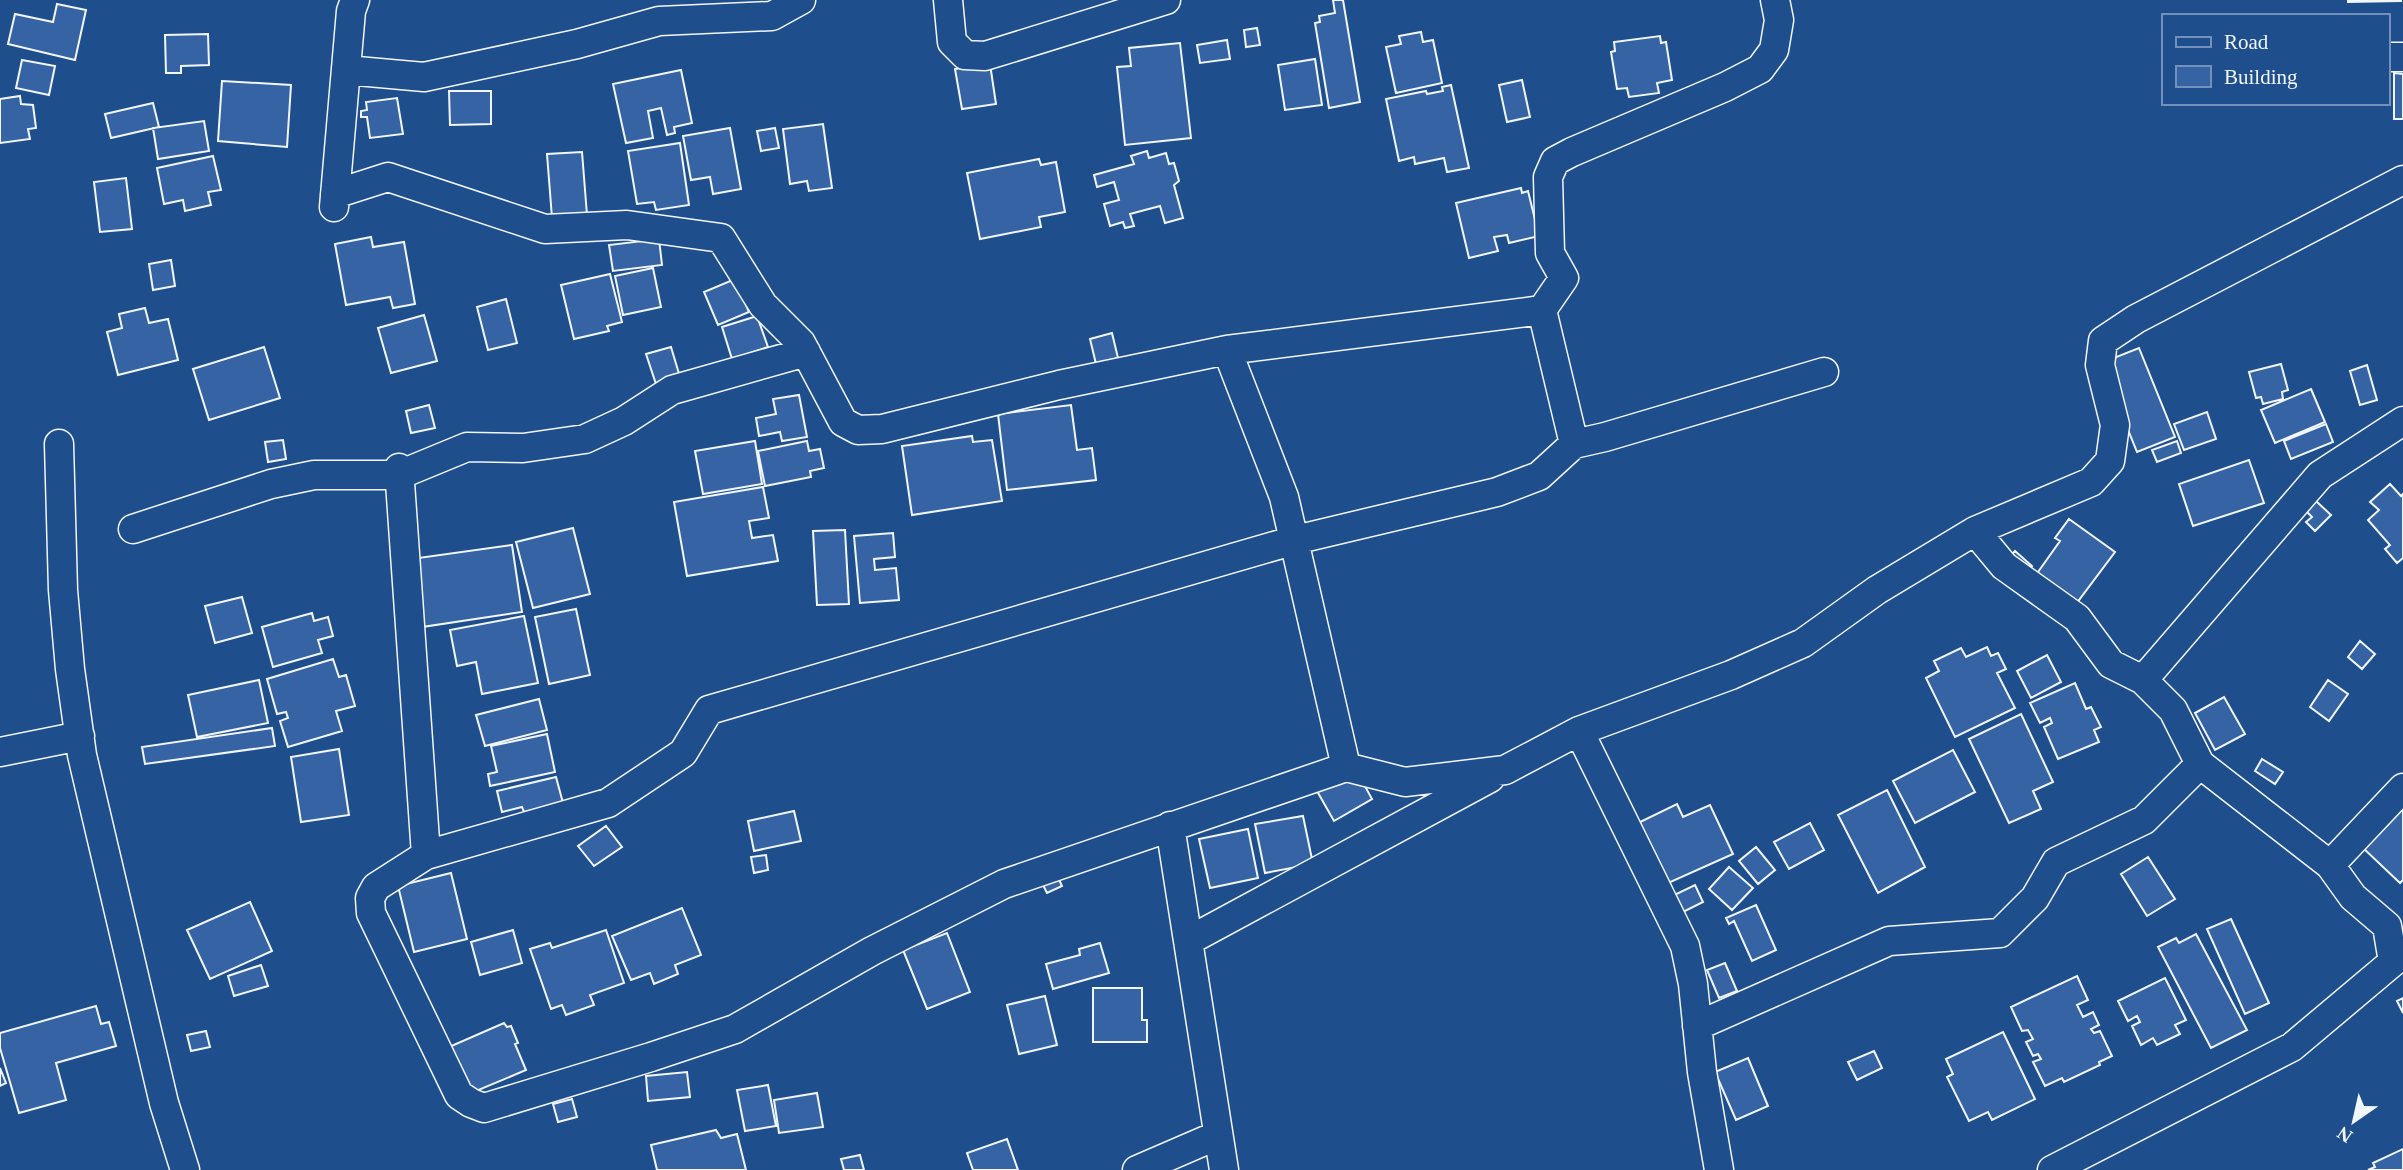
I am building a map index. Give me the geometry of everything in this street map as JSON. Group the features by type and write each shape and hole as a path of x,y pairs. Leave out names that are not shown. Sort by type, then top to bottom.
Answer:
{"street":[{"path":"355,0 351,11 334,200 388,177 545,229 627,225 721,238 763,305 801,343 842,422 858,430 882,429 1059,385 1227,350 1542,310"},
{"path":"346,69 424,78 577,44 659,21 772,16 801,0"},
{"path":"948,0 952,42 965,55 985,56 1166,0"},
{"path":"1574,444 1542,310 1564,278 1550,253 1548,177 1555,161 1760,69 1774,50 1779,20 1775,0"},
{"path":"1188,941 1579,731 1731,675 1802,643 1877,590 1975,531 2091,482 2110,461 2115,425 2100,365 2103,341 2136,318 2403,180"},
{"path":"1227,350 1284,497 1346,767"},
{"path":"133,529 271,484 314,475 399,471 467,447 523,448 585,439 624,421 672,390 806,352"},
{"path":"1505,770 1405,782 1346,767 1003,884 872,951 735,1029 484,1108 459,1095 371,913 370,898 376,887 426,855 608,803 683,753 709,710 1295,540 1497,492 1539,476 1574,444 1605,438 1824,372"},
{"path":"2143,680 2320,475 2403,421"},
{"path":"59,444 63,590 82,755 164,1103 184,1170"},
{"path":"399,471 426,855"},
{"path":"1975,531 2004,566 2077,618 2111,664 2143,680 2173,710 2200,764 2330,866 2353,897 2387,926 2398,959 2292,1047 2052,1170"},
{"path":"1579,731 1685,946 1693,984 1702,1072 1719,1170"},
{"path":"0,752 80,736"},
{"path":"1697,1026 1889,941 2000,933 2035,898 2056,862 2144,820 2200,764"},
{"path":"2330,866 2403,788"},
{"path":"1170,826 1224,1170"},
{"path":"1137,1170 1218,1135"}],"building":[{"path":"1333,0 1343,0 1360,102 1329,108 1315,23 1320,22 1319,16 1335,13"},
{"path":"2401,0 2401,1 2348,2"},
{"path":"57,4 86,10 75,60 8,44 15,14 53,22"},
{"path":"1257,28 1260,45 1246,47 1244,30"},
{"path":"1421,32 1423,42 1433,40 1442,83 1396,93 1386,47 1401,44 1399,36"},
{"path":"208,34 209,65 181,66 181,73 166,73 165,35"},
{"path":"1660,36 1661,43 1666,42 1672,80 1657,83 1659,93 1629,97 1627,88 1617,89 1611,52 1615,51 1614,42"},
{"path":"1227,40 1230,59 1200,63 1197,45"},
{"path":"1180,43 1191,138 1125,145 1117,67 1131,66 1129,48"},
{"path":"1315,59 1322,105 1285,110 1278,65"},
{"path":"22,60 55,66 49,95 16,88"},
{"path":"990,64 996,104 962,109 955,69"},
{"path":"681,70 692,123 674,127 675,133 667,135 661,108 648,111 653,138 626,143 613,84"},
{"path":"2394,73 2403,74 2403,119 2394,119"},
{"path":"1522,80 1530,117 1507,122 1499,85"},
{"path":"222,81 291,85 287,147 218,141"},
{"path":"1451,85 1469,168 1447,172 1444,158 1415,164 1414,157 1399,161 1386,99 1426,91 1427,94 1443,91 1442,87"},
{"path":"449,91 491,91 491,124 450,125"},
{"path":"20,96 21,104 33,105 36,128 28,129 30,139 0,143 0,99"},
{"path":"397,98 403,134 370,138 367,117 361,117 361,111 367,110 366,102"},
{"path":"153,103 159,127 111,138 105,114"},
{"path":"204,121 209,151 158,159 153,128"},
{"path":"823,124 832,188 809,191 807,181 790,184 783,129"},
{"path":"730,128 741,189 713,194 710,177 691,180 683,136"},
{"path":"775,128 779,148 761,151 757,131"},
{"path":"680,143 689,205 656,210 654,202 637,204 628,151"},
{"path":"1147,151 1149,158 1166,153 1169,164 1174,163 1179,181 1174,185 1183,218 1165,223 1160,206 1130,214 1134,226 1125,228 1123,222 1110,226 1104,204 1119,200 1114,182 1097,187 1094,175 1134,164 1131,156"},
{"path":"582,152 587,215 552,218 547,154"},
{"path":"213,156 221,190 208,192 211,205 185,211 183,200 164,204 157,168"},
{"path":"1039,159 1041,165 1056,162 1065,212 1039,217 1041,227 980,239 967,173"},
{"path":"126,178 132,229 100,232 94,182"},
{"path":"1521,188 1522,193 1528,191 1539,236 1509,243 1507,235 1494,237 1498,251 1469,258 1456,203"},
{"path":"371,237 373,247 404,242 415,304 393,308 390,297 346,305 335,244"},
{"path":"659,239 662,265 613,271 609,245"},
{"path":"171,260 175,286 153,290 149,264"},
{"path":"653,268 661,307 623,315 615,276"},
{"path":"610,274 622,322 607,326 609,331 574,339 561,285"},
{"path":"735,279 749,312 718,325 704,292"},
{"path":"506,299 517,343 488,350 477,307"},
{"path":"145,308 149,323 168,319 178,360 118,375 107,332 122,328 119,314"},
{"path":"424,315 437,361 391,373 378,328"},
{"path":"757,316 768,347 732,359 722,327"},
{"path":"1112,333 1118,358 1096,364 1090,339"},
{"path":"264,347 280,398 209,420 193,369"},
{"path":"671,347 680,377 656,384 646,354"},
{"path":"2139,348 2175,437 2137,452 2101,363"},
{"path":"2281,364 2288,390 2282,392 2283,399 2263,404 2261,397 2256,398 2249,372"},
{"path":"2367,365 2377,400 2360,405 2350,371"},
{"path":"2311,389 2325,422 2275,443 2261,410"},
{"path":"799,395 807,437 782,441 780,432 759,436 756,418 776,414 773,399"},
{"path":"429,405 435,428 411,433 406,411"},
{"path":"1071,405 1077,450 1092,448 1096,480 1007,490 998,414"},
{"path":"2207,412 2216,439 2184,450 2174,424"},
{"path":"2326,424 2333,442 2291,459 2284,441"},
{"path":"972,436 973,442 992,440 1002,501 912,515 902,446"},
{"path":"283,440 286,459 268,462 265,442"},
{"path":"755,441 762,484 703,494 695,451"},
{"path":"807,441 809,451 820,449 824,468 810,471 811,477 765,486 758,451"},
{"path":"2177,441 2181,453 2157,462 2152,450"},
{"path":"2249,460 2264,503 2193,526 2179,484"},
{"path":"2390,484 2401,496 2403,494 2403,558 2397,563 2385,549 2390,545 2368,520 2379,510 2370,502"},
{"path":"763,487 769,518 749,521 752,538 773,535 778,561 687,576 674,502"},
{"path":"2316,501 2331,515 2315,531 2306,522 2312,517 2306,511"},
{"path":"2069,519 2115,552 2073,608 2033,579 2060,541 2055,538"},
{"path":"573,528 590,594 533,608 516,542"},
{"path":"845,530 849,604 817,605 813,531"},
{"path":"893,533 895,557 874,559 875,570 896,568 899,600 860,603 854,536"},
{"path":"512,545 522,612 422,627 411,559"},
{"path":"2015,551 2032,566 2023,577 2005,562"},
{"path":"242,597 252,633 215,643 205,606"},
{"path":"576,609 590,675 549,684 535,617"},
{"path":"312,613 314,621 328,617 333,636 318,640 322,653 273,667 262,627"},
{"path":"524,616 538,683 482,694 476,662 457,666 450,630"},
{"path":"2360,641 2375,654 2362,669 2348,657"},
{"path":"1987,647 1991,656 1998,653 2006,669 1997,673 2015,708 1955,737 1926,678 1939,671 1934,661 1961,648 1966,657"},
{"path":"2047,655 2061,682 2031,698 2017,671"},
{"path":"333,659 339,677 346,675 355,706 336,711 342,731 288,747 280,721 288,718 286,712 277,714 267,679"},
{"path":"259,680 268,723 197,737 188,695"},
{"path":"2328,680 2348,694 2329,721 2310,707"},
{"path":"2075,683 2086,709 2091,707 2101,727 2094,730 2099,742 2058,759 2044,727 2052,723 2050,718 2040,723 2030,703"},
{"path":"2224,697 2245,734 2215,750 2195,713"},
{"path":"539,699 547,730 485,746 476,715"},
{"path":"2021,714 2053,782 2033,791 2041,809 2009,823 1969,739"},
{"path":"272,728 275,746 145,764 142,747"},
{"path":"547,734 555,772 490,786 488,774 497,772 491,746"},
{"path":"339,749 349,815 301,822 291,757"},
{"path":"1953,750 1975,792 1915,823 1893,781"},
{"path":"2262,759 2283,772 2275,784 2255,771"},
{"path":"1349,772 1360,777 1372,799 1334,821 1317,791"},
{"path":"556,777 563,803 524,812 522,807 502,812 497,791"},
{"path":"1887,790 1925,867 1878,893 1838,815"},
{"path":"2403,793 2403,880 2400,883 2363,848"},
{"path":"1677,804 1683,817 1710,805 1733,854 1666,884 1638,823"},
{"path":"794,811 801,841 754,851 748,821"},
{"path":"1303,816 1313,864 1265,873 1255,824"},
{"path":"1810,823 1824,850 1789,869 1774,842"},
{"path":"606,826 622,847 594,866 578,846"},
{"path":"1248,829 1258,878 1210,888 1199,839"},
{"path":"1756,847 1775,870 1758,884 1739,861"},
{"path":"766,855 768,870 754,873 751,857"},
{"path":"2148,857 2175,899 2147,916 2121,874"},
{"path":"1729,867 1753,888 1732,910 1709,889"},
{"path":"1055,871 1062,886 1047,893 1040,879"},
{"path":"451,873 467,939 414,952 398,886"},
{"path":"1695,885 1703,902 1675,916 1666,899"},
{"path":"250,902 272,951 210,979 187,930"},
{"path":"1756,905 1776,950 1752,961 1734,921 1729,924 1726,918"},
{"path":"682,908 701,955 675,965 678,974 654,984 650,973 631,980 612,936"},
{"path":"2231,919 2269,1003 2245,1014 2207,929"},
{"path":"513,930 522,963 480,975 471,942"},
{"path":"606,930 624,983 590,995 594,1005 566,1015 562,1005 551,1009 530,949 550,943 552,948"},
{"path":"947,933 970,992 927,1009 903,950"},
{"path":"2196,934 2247,1030 2211,1048 2158,947 2176,938 2179,943"},
{"path":"1100,943 1109,973 1053,989 1046,964 1080,955 1079,949"},
{"path":"1725,963 1737,991 1719,998 1707,970"},
{"path":"261,965 268,986 234,996 228,976"},
{"path":"2077,976 2088,1000 2077,1005 2083,1017 2093,1012 2099,1025 2091,1029 2094,1033 2100,1031 2112,1056 2099,1062 2100,1065 2064,1082 2062,1078 2045,1086 2033,1062 2041,1059 2038,1054 2033,1056 2026,1042 2033,1039 2028,1030 2022,1031 2011,1007"},
{"path":"2165,978 2186,1020 2175,1025 2180,1034 2157,1045 2153,1038 2141,1045 2132,1026 2140,1022 2137,1016 2128,1021 2118,1001"},
{"path":"1093,988 1142,988 1142,1020 1147,1020 1147,1042 1093,1042"},
{"path":"1045,996 1057,1045 1019,1054 1007,1005"},
{"path":"2403,998 2403,1013 2397,1001"},
{"path":"96,1006 101,1024 109,1022 116,1046 56,1063 66,1100 19,1113 0,1048 0,1033"},
{"path":"504,1023 507,1027 511,1026 526,1070 469,1094 449,1047"},
{"path":"206,1031 210,1047 191,1051 187,1035"},
{"path":"2003,1032 2035,1099 1992,1120 1988,1112 1969,1121 1947,1077 1953,1074 1946,1059"},
{"path":"1874,1051 1882,1068 1857,1080 1848,1062"},
{"path":"1748,1058 1768,1106 1736,1120 1715,1072"},
{"path":"0,1068 6,1083 0,1086"},
{"path":"687,1072 690,1097 648,1101 646,1076"},
{"path":"768,1085 776,1126 745,1131 737,1090"},
{"path":"817,1093 823,1127 779,1133 774,1100"},
{"path":"572,1099 577,1117 558,1122 553,1104"},
{"path":"716,1130 721,1138 737,1134 746,1170 657,1170 651,1145"},
{"path":"1007,1139 1018,1170 973,1170 967,1153"},
{"path":"2403,1149 2403,1170 2368,1170 2375,1167 2373,1163"},
{"path":"860,1155 864,1170 844,1170 841,1159"}]}
